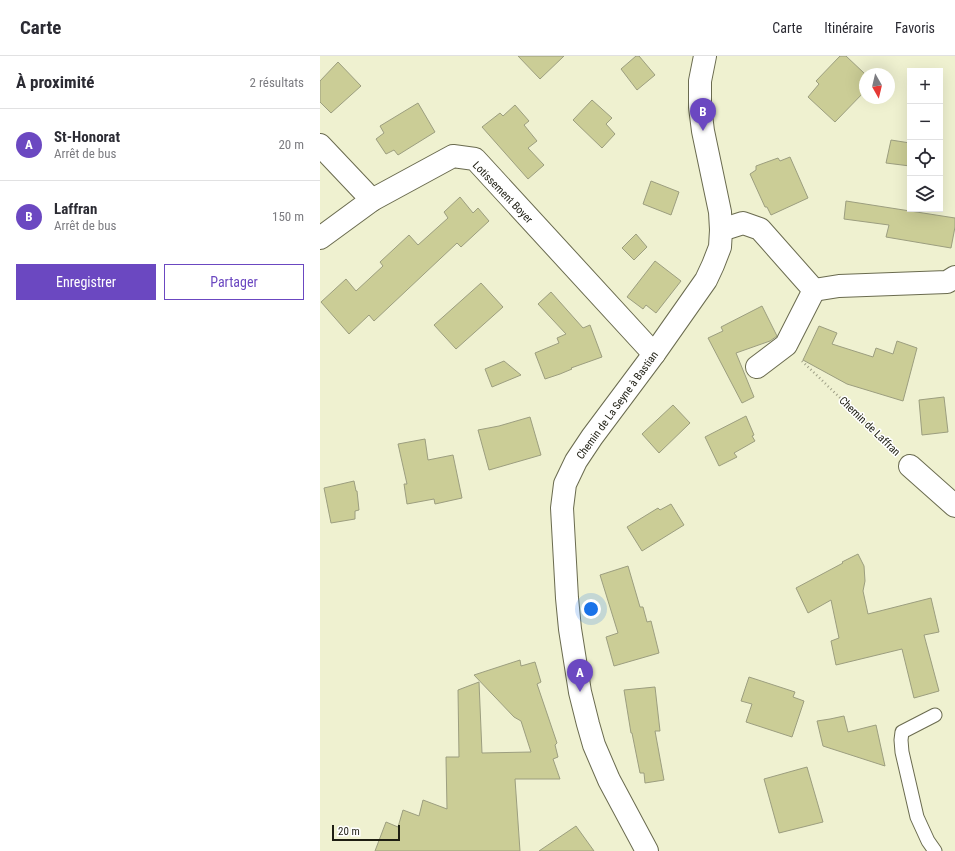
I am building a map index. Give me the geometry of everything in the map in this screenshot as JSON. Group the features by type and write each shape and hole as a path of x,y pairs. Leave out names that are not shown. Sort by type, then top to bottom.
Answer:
{"street":[{"name":"Chemin de La Seyne à Bastian","path":"647,851 609,780 594,746 580,692 570,629 566,590 562,508 565,484 576,461 706,280 720,247 720,212 700,108 700,81 705,56"},
{"path":"320,145 372,200"},
{"name":"Lotissement Boyer","path":"320,238 372,200 453,156 475,159 654,354"},
{"path":"721,230 743,223 760,229 814,290"},
{"path":"814,290 839,286 947,282 955,277"},
{"path":"757,367 786,345 814,290"},
{"path":"910,466 955,506"}],"lane":[{"path":"934,716 902,732 901,740 902,752 917,817 935,851"}],"path":[{"name":"Chemin de Laffran","path":"786,345 910,466"}],"building":[{"path":"518,56 564,56 540,79"},
{"path":"636,56 639,56 655,75 637,90 621,69"},
{"path":"840,56 846,56 859,68 859,97 835,122 808,97 819,84 816,81"},
{"path":"338,62 361,86 331,113 320,102 320,81"},
{"path":"592,100 612,118 606,124 615,134 602,148 573,120"},
{"path":"418,103 435,132 398,155 394,150 386,154 376,139 384,133 380,126"},
{"path":"515,105 529,121 524,125 537,141 528,148 544,165 528,179 482,127 500,113 503,116"},
{"path":"891,140 907,143 907,166 886,163"},
{"path":"790,157 808,198 771,215 767,207 765,207 750,174 756,170 756,166 778,158 780,161"},
{"path":"651,181 679,192 671,215 643,204"},
{"path":"460,197 473,213 478,208 489,221 461,247 457,243 374,321 369,315 349,334 321,302 346,279 356,291 383,266 380,262 409,235 418,245 448,218 444,212"},
{"path":"846,201 907,211 907,212 955,218 955,227 951,248 886,237 889,225 844,219"},
{"path":"636,234 647,247 634,260 622,248"},
{"path":"655,261 681,281 656,313 646,305 643,309 627,297"},
{"path":"481,283 503,307 456,349 434,325"},
{"path":"551,292 583,328 590,325 602,357 545,379 535,353 559,343 557,338 566,334 538,304"},
{"path":"762,306 777,336 770,341 736,353 754,397 742,403 708,338 723,331 721,327"},
{"path":"819,326 837,333 832,344 873,357 876,348 893,354 897,341 917,348 903,401 847,384 803,360"},
{"path":"504,361 521,375 492,387 485,369"},
{"path":"944,397 948,432 922,435 919,400"},
{"path":"673,405 690,423 659,453 642,434"},
{"path":"746,416 755,441 734,453 737,457 719,466 705,437"},
{"path":"530,417 541,455 489,470 478,430 499,426"},
{"path":"425,439 428,460 453,455 462,498 435,504 434,499 407,504 404,484 407,484 398,444"},
{"path":"354,481 357,491 359,510 355,511 355,519 331,523 324,488"},
{"path":"671,504 684,525 642,551 627,527 658,508 660,510"},
{"path":"858,554 864,566 865,581 863,591 868,614 931,598 939,632 924,635 939,691 914,698 902,649 836,665 831,641 839,638 831,600 808,613 796,588"},
{"path":"628,566 640,607 643,607 647,622 651,621 659,653 614,666 606,637 618,633 600,575"},
{"path":"520,660 521,666 535,662 541,682 537,684 557,743 555,745 558,757 553,759 560,779 515,779 520,851 375,851 386,822 398,827 403,810 419,816 423,800 447,809 446,757 459,757 458,690 479,682 482,753 531,752 521,721 514,717 474,675"},
{"path":"749,677 795,692 793,697 804,701 792,737 746,722 752,704 741,701"},
{"path":"655,687 660,731 655,731 664,780 645,783 644,773 640,773 631,733 624,690"},
{"path":"844,716 848,732 876,725 885,766 823,746 817,721"},
{"path":"807,767 823,822 779,833 764,779"},
{"path":"576,826 594,851 539,851"}],"place":[{"name":"Laffran","path":"703,131"},
{"name":"St-Honorat","path":"580,692"}]}
